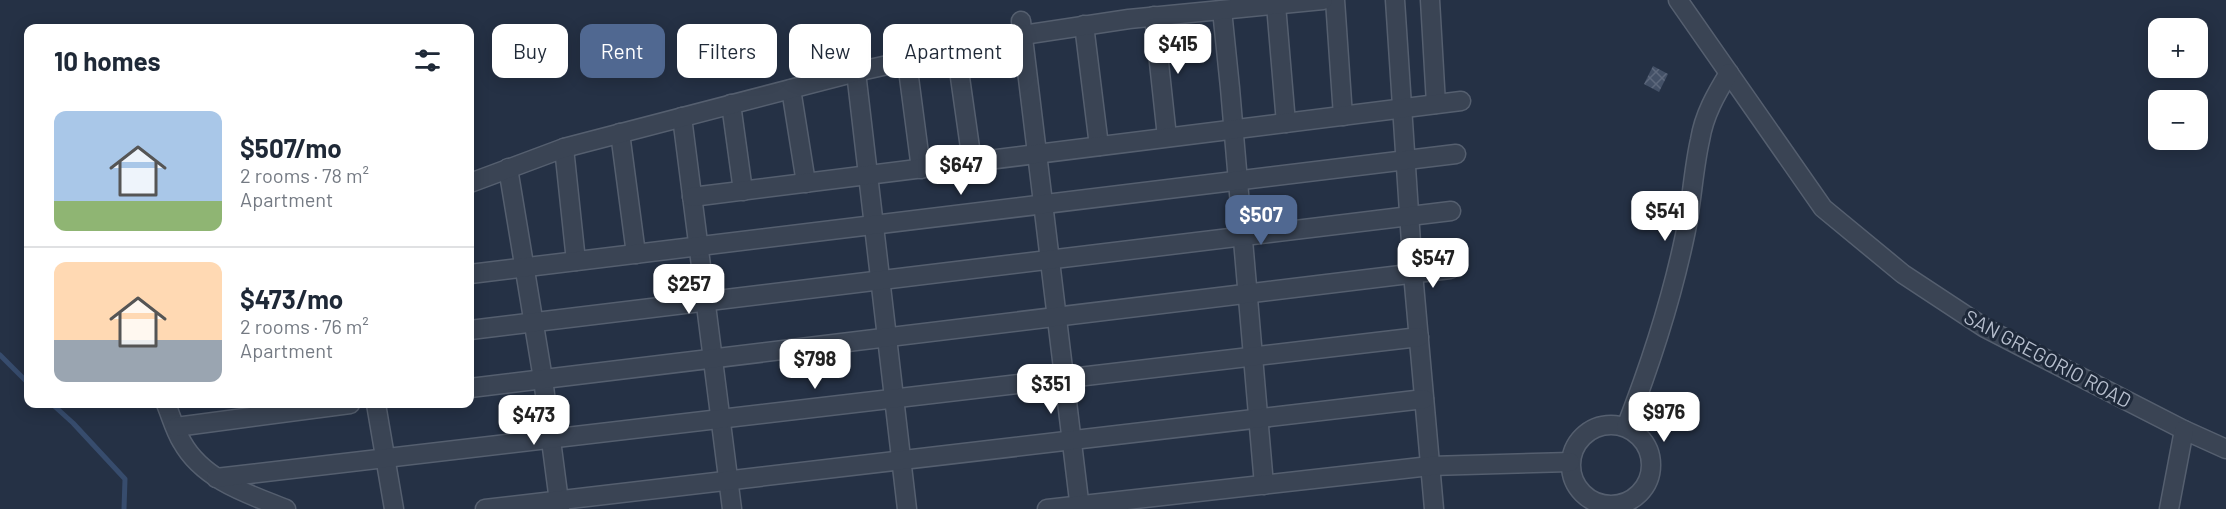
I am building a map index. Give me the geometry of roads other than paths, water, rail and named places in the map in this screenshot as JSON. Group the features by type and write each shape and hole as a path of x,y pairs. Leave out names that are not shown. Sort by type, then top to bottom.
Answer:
{"street":[{"path":"1023,28 1084,25 1323,0"},
{"path":"1335,0 1343,116"},
{"path":"1395,0 1413,273 1434,509"},
{"path":"1430,0 1436,104"},
{"name":"SAN GREGORIO ROAD","path":"1678,0 1823,208 1903,274 1985,328 2184,430 2226,449"},
{"path":"1275,5 1286,123"},
{"path":"1222,10 1264,485"},
{"path":"1154,16 1167,137"},
{"path":"1084,25 1099,146"},
{"path":"1023,36 1079,507"},
{"path":"1626,427 1652,362 1673,288 1686,233 1700,139 1712,102 1728,73"},
{"path":"474,181 564,148 833,78"},
{"path":"857,78 907,509"},
{"path":"909,78 921,169"},
{"path":"960,78 972,162"},
{"path":"791,89 806,183"},
{"path":"692,197 1461,101"},
{"path":"731,104 743,191"},
{"path":"682,117 732,509"},
{"path":"620,133 636,254"},
{"path":"564,148 576,261"},
{"path":"474,274 1456,154"},
{"path":"508,168 543,379 560,505"},
{"path":"474,330 1451,211"},
{"path":"474,388 1450,269"},
{"path":"216,478 1419,337"},
{"path":"485,509 560,505 728,480 1424,399"},
{"path":"168,408 182,443 199,465 216,478 286,509"},
{"path":"176,427 320,408"},
{"path":"377,408 394,509"},
{"path":"1608,424 1626,427 1642,439 1651,457 1650,477 1640,494 1623,504 1603,506 1585,498 1573,481 1570,462 1576,444 1590,431 1608,424"},
{"path":"2169,509 2184,430"},
{"path":"1047,509 1430,466 1570,462"}],"waterway":[{"path":"0,355 24,379"},
{"path":"56,408 125,479 124,509"}]}
